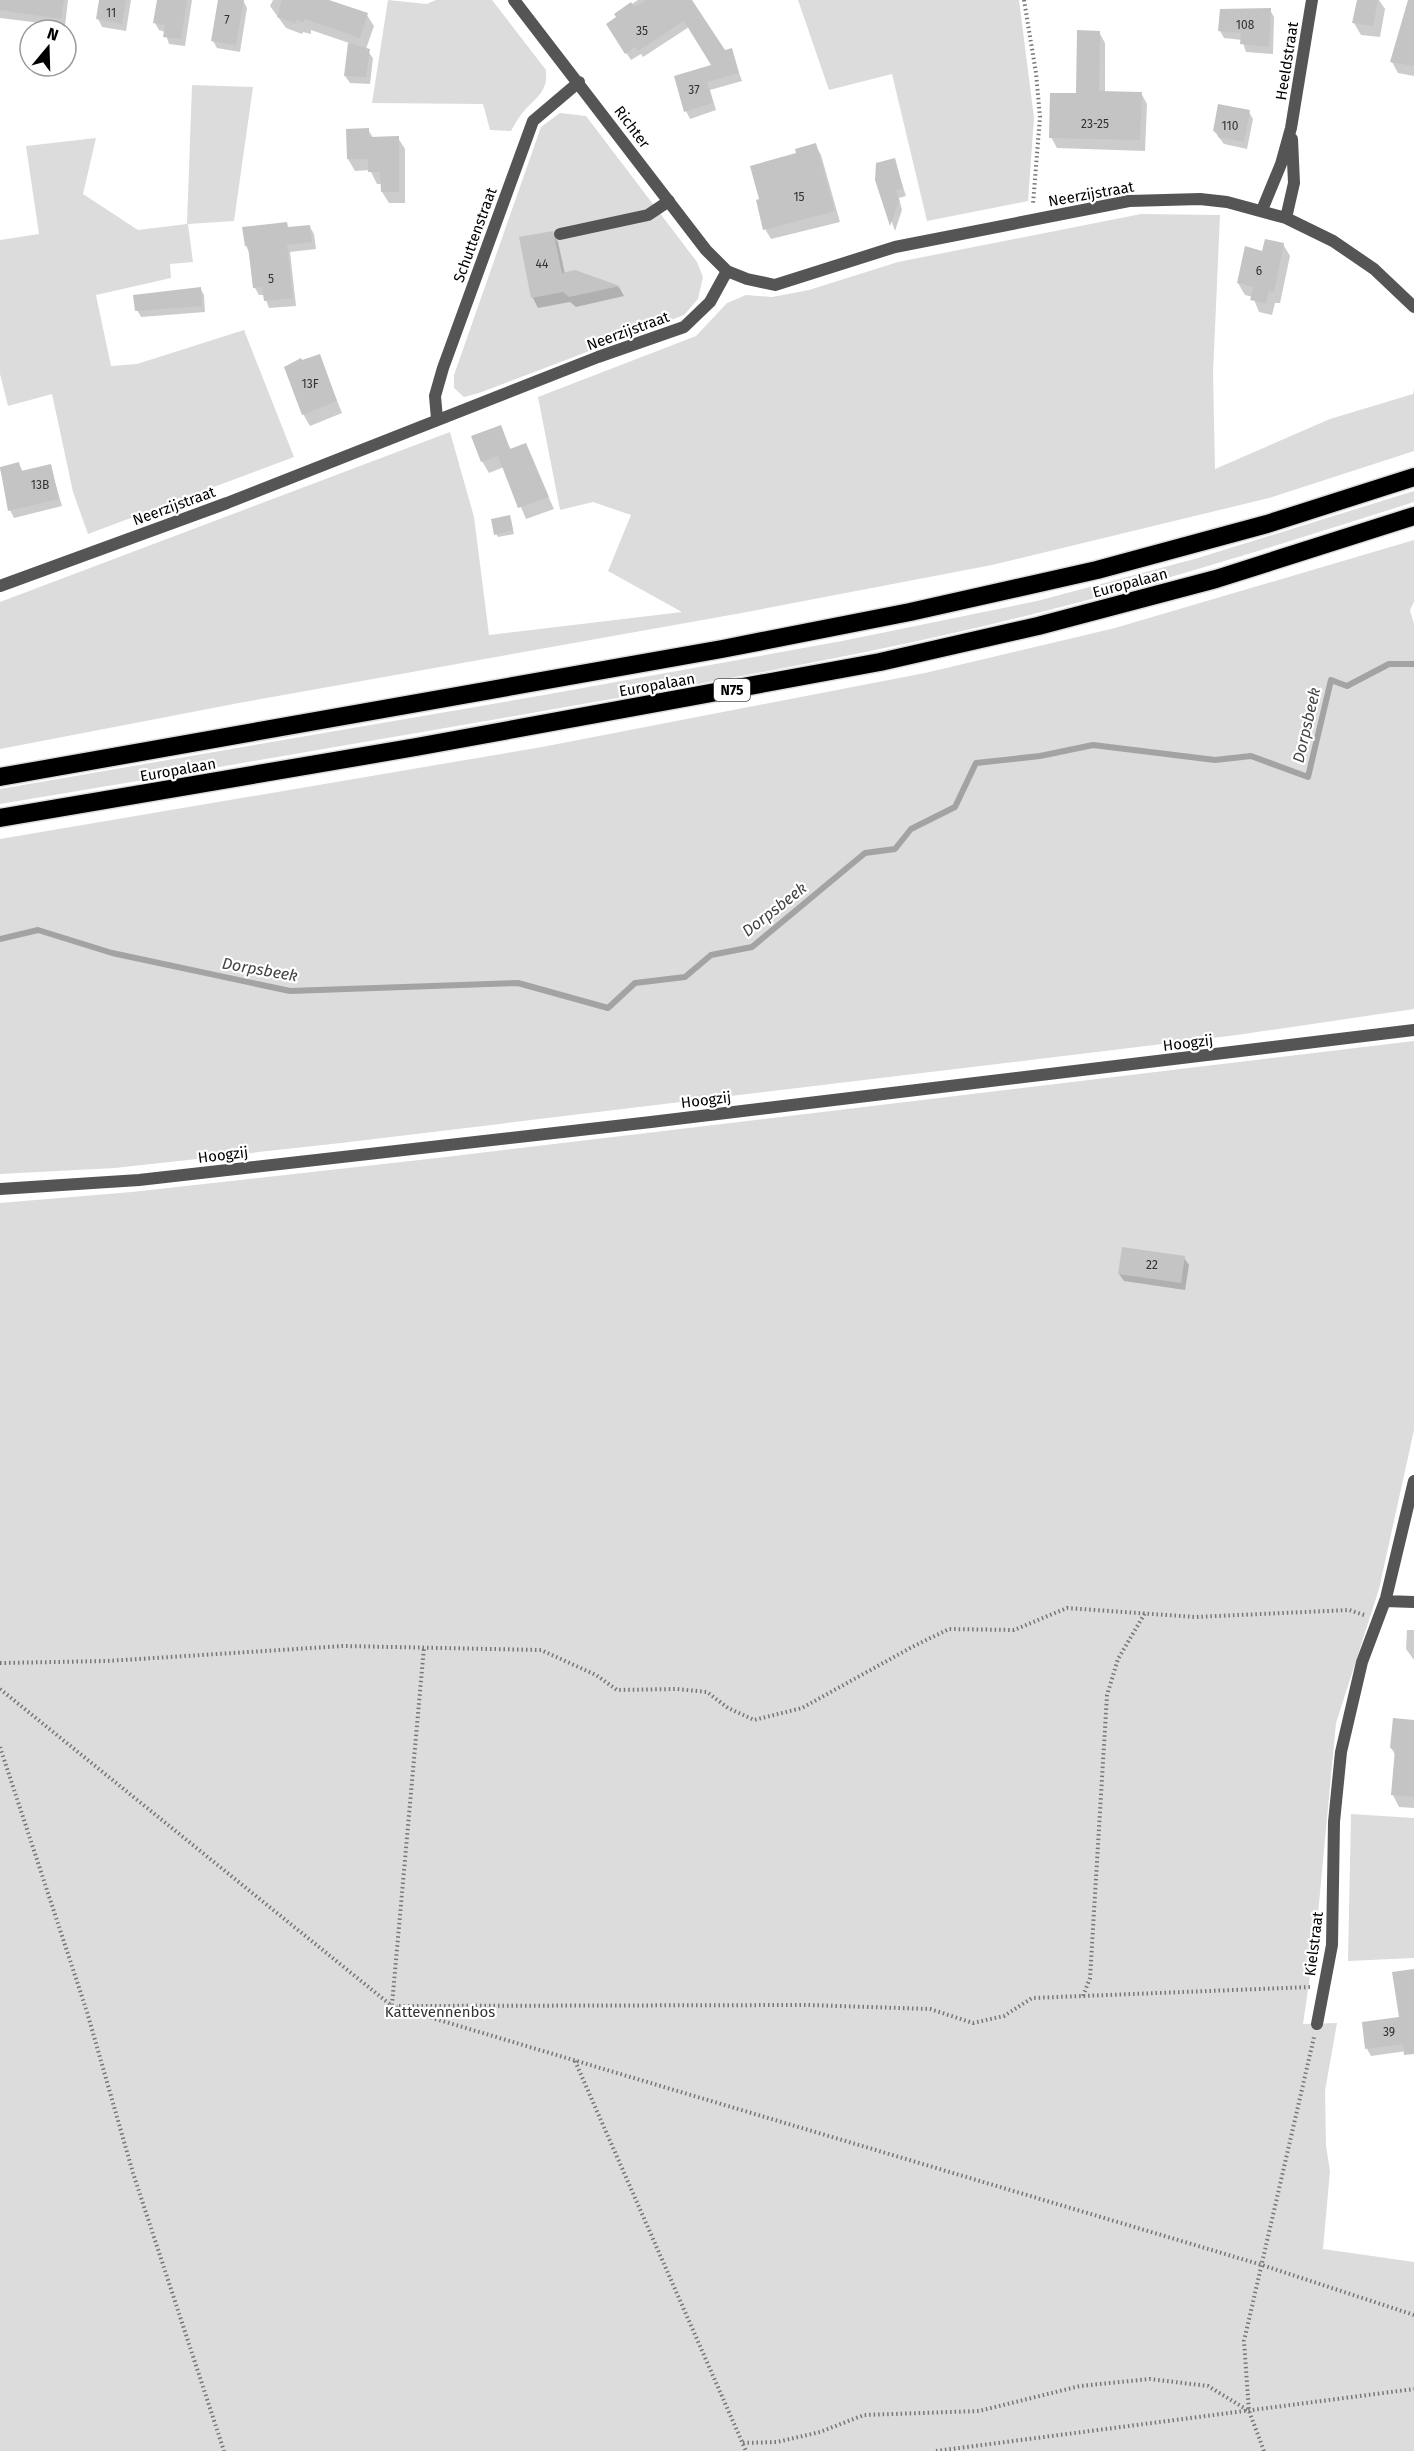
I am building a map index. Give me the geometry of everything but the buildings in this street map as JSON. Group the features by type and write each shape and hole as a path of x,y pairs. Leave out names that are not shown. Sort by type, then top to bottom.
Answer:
{"highway":[{"name":"Europalaan","path":"0,777 711,651 910,612 1097,570 1267,524 1414,477"},
{"name":"Europalaan","path":"0,818 405,749 880,662 1038,626 1216,579 1414,516"}],"street":[{"name":"Richter","path":"514,0 579,81 706,250 727,271"},
{"name":"Heeldstraat","path":"1262,210 1281,164 1291,128 1312,0"},
{"name":"Schuttenstraat","path":"437,419 435,396 443,368 533,121 579,81"},
{"name":"Heeldstraat","path":"1286,218 1294,183 1291,128"},
{"name":"Neerzijstraat","path":"0,586 227,503 437,419 684,327 710,302 727,271 747,279 775,285 895,247 1120,203 1156,199 1200,199 1227,202 1286,218 1341,246 1374,270 1414,307"},
{"path":"560,234 648,215 669,201"},
{"name":"Hoogzij","path":"0,1189 139,1180 644,1123 1414,1030"},
{"name":"Kielstraat","path":"1317,2024 1332,1945 1334,1822 1341,1752 1362,1662 1385,1601 1414,1482"},
{"path":"1385,1601 1414,1602"}],"path":[{"path":"1023,0 1036,74 1040,117 1032,220"},
{"path":"0,1663 107,1661 343,1646 541,1650 596,1675 617,1690 677,1689 707,1692 728,1708 754,1720 802,1708 912,1647 950,1629 1014,1630 1067,1608 1195,1617 1349,1610 1368,1616"},
{"path":"1083,1996 1090,1978 1107,1695 1118,1659 1145,1613"},
{"path":"392,2006 424,1647"},
{"path":"0,1689 392,2006 1263,2265 1414,2315"},
{"path":"0,1747 87,2012 133,2173 224,2451"},
{"path":"392,2006 808,2005 930,2009 973,2023 1005,2016 1032,1998 1316,1987"},
{"path":"1264,2451 1249,2411 1244,2341 1317,2024"},
{"path":"575,2061 746,2451"},
{"path":"743,2443 777,2442 820,2432 864,2415 979,2411 1080,2386 1150,2379 1208,2386 1249,2411"},
{"path":"936,2451 1414,2389"}],"green space":[{"path":"388,0 427,4 436,0 492,0 546,70 544,88 521,115 511,131 490,130 483,104 372,103"},
{"path":"798,0 1019,0 1034,118 1028,201 927,221 892,74 829,90"},
{"path":"192,85 253,87 234,221 188,224 193,262 170,264 171,278 96,295 111,366 137,364 244,330 294,457 88,534 73,492 52,394 8,406 0,374 0,240 39,234 26,146 96,138 83,194 138,230 187,224"},
{"path":"560,113 586,116 697,262 703,277 698,299 684,315 464,397 454,388 454,375 541,127"},
{"path":"1141,214 1220,215 1213,374 1215,469 1330,419 1413,394 1414,389 1414,451 1269,498 992,565 0,749 0,602 450,432 474,517 489,635 682,612 608,571 631,515 593,502 560,510 538,397 696,336 727,303 746,295 772,297 809,290 898,262"},
{"path":"1414,491 1414,502 1320,532 1132,588 972,629 774,670 642,694 0,804 0,789 842,641 1037,601 1198,558"},
{"path":"1414,540 1414,602 1410,610 1414,624 1414,1009 1237,1035 341,1143 115,1168 0,1174 0,839 542,747 925,673 1115,628"},
{"name":"Kattevennenbos","path":"1414,1041 1414,1430 1379,1589 1336,1723 1316,1935 1303,2024 1337,2023 1325,2091 1326,2146 1330,2171 1323,2249 1414,2262 1414,2451 0,2451 0,1203 132,1192 446,1157"},
{"path":"1351,1814 1414,1818 1414,1958 1348,1961"}],"waterway":[{"name":"Dorpsbeek","path":"0,939 38,930 112,953 290,991 518,983 608,1008 635,983 685,977 711,955 752,947 865,853 895,849 911,829 955,807 976,763 1040,756 1093,745 1215,760 1251,756 1308,777 1331,680 1347,686 1389,664 1414,664"}]}
